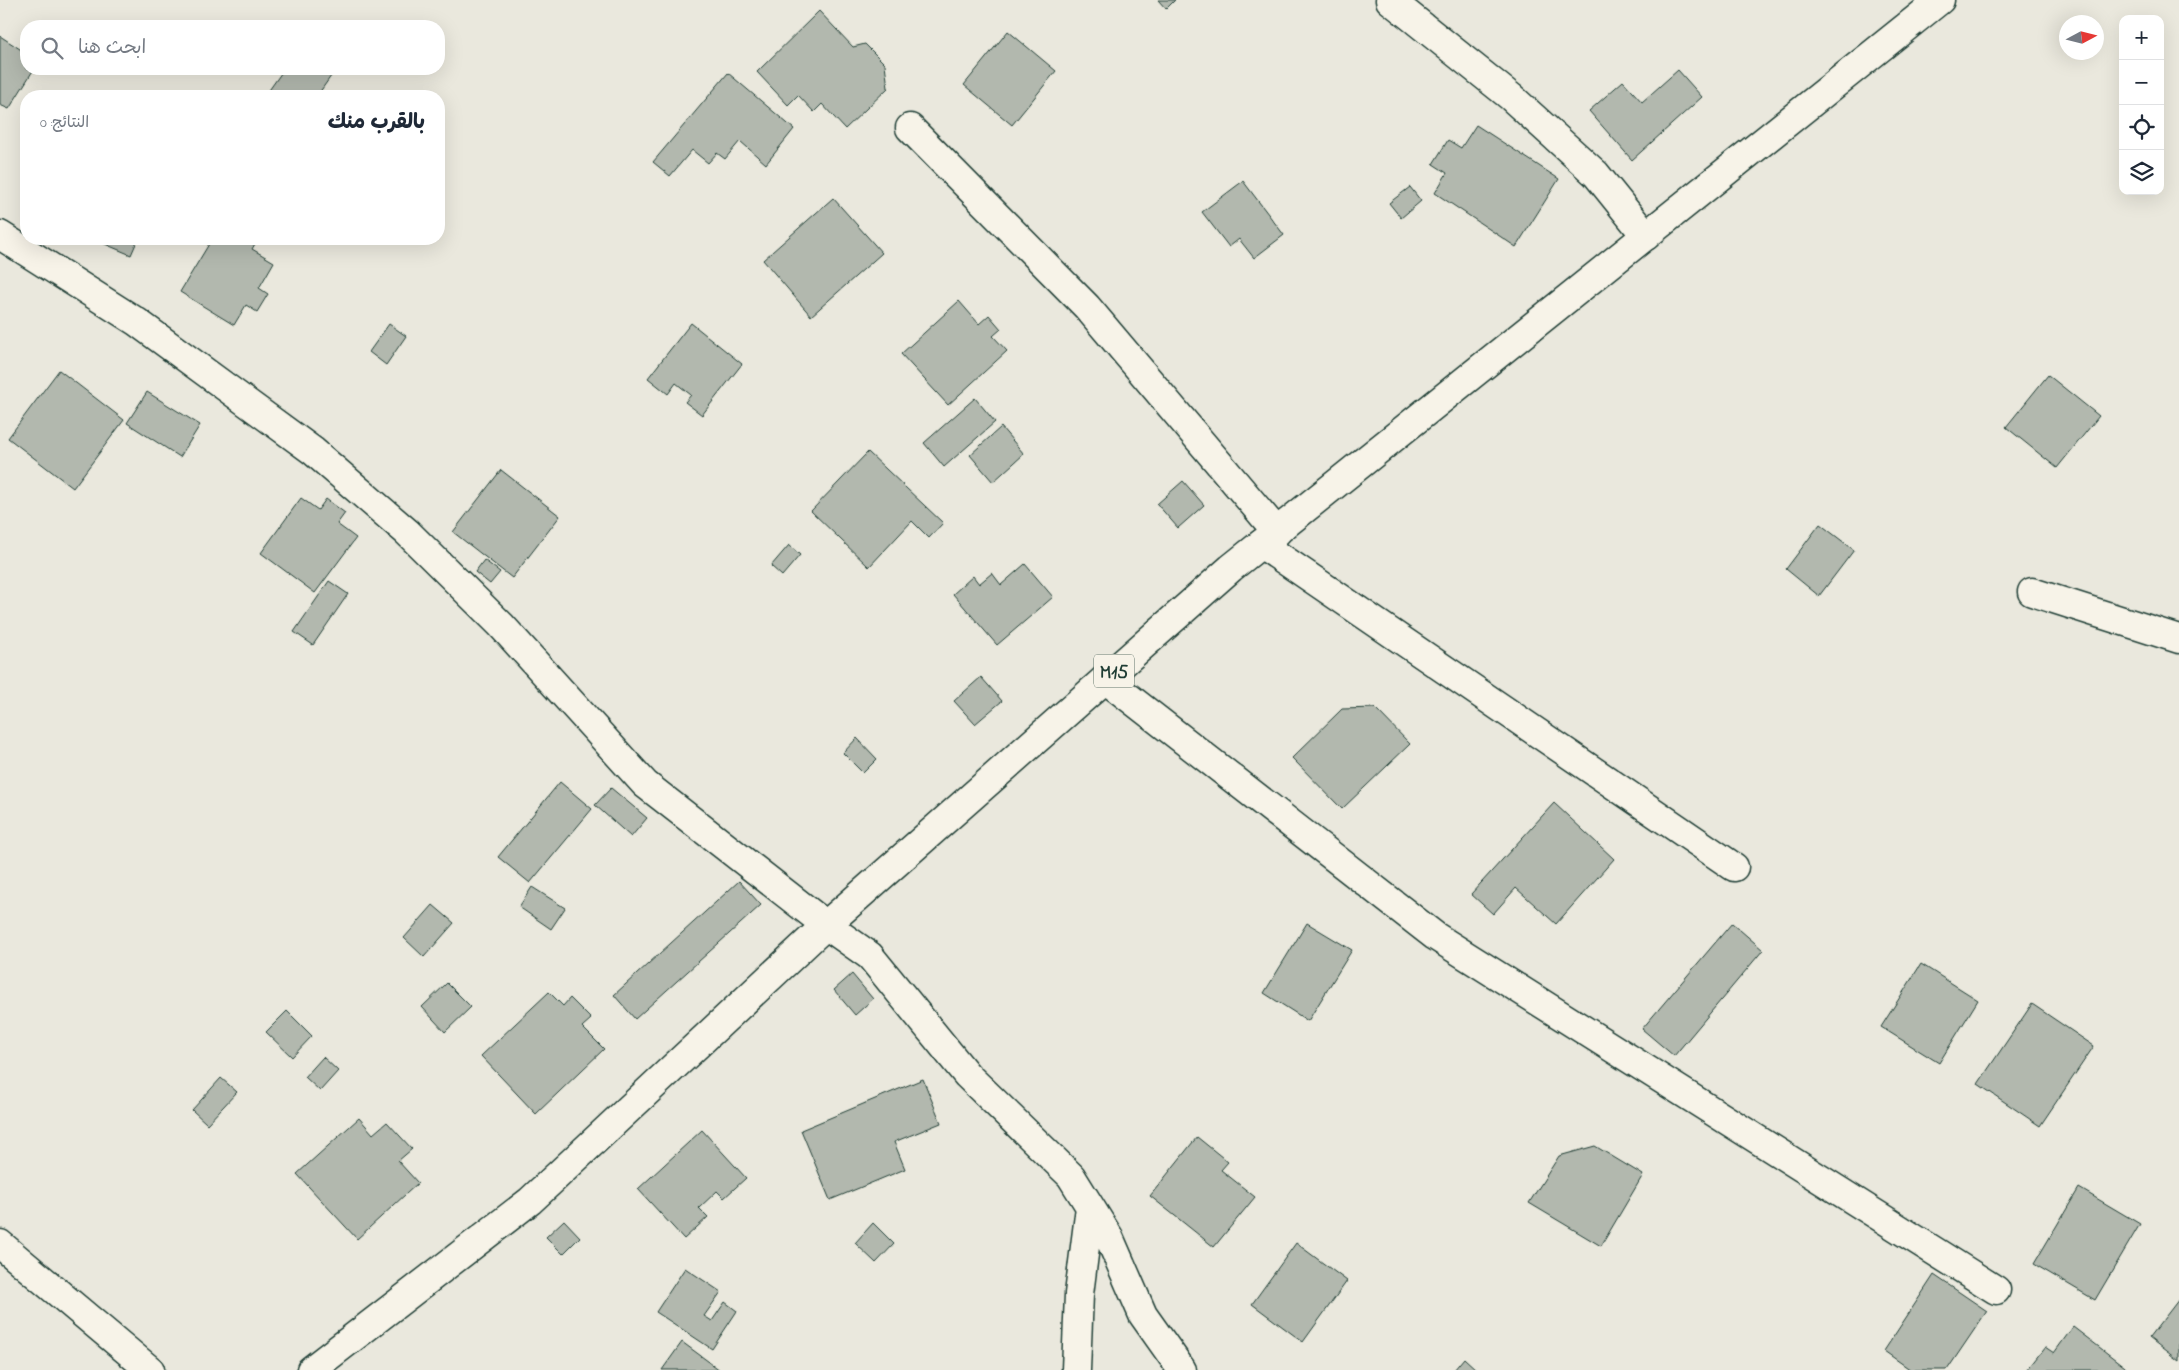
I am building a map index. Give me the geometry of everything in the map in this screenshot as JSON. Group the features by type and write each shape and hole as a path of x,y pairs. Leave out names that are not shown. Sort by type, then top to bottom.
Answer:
{"main road":[{"path":"1390,0 1511,97 1596,174 1646,236"},
{"name":"M15","path":"311,1370 530,1201 826,925 1231,568 1940,0"},
{"path":"910,128 1087,307 1269,538 1734,867"},
{"path":"0,235 136,322 314,450 407,532 501,624 645,784 826,925 870,956 967,1075 1071,1176 1109,1237 1143,1315 1182,1370"},
{"path":"2032,592 2179,639"},
{"path":"1105,679 1435,936 1996,1290"},
{"path":"1076,1370 1079,1294 1090,1207"},
{"path":"0,1244 150,1370"}],"building":[{"path":"1158,0 1175,0 1166,9"},
{"path":"819,11 853,47 865,44 885,64 888,88 845,129 822,104 814,112 798,95 788,105 757,72"},
{"path":"1008,31 1056,71 1012,125 964,85"},
{"path":"0,36 20,49 20,75 30,75 9,109 0,105"},
{"path":"1678,70 1702,97 1632,160 1589,111 1623,81 1642,102"},
{"path":"728,73 794,129 766,164 740,141 725,159 717,153 708,163 692,150 670,176 653,162"},
{"path":"280,75 332,75 321,90 269,90"},
{"path":"1476,125 1559,179 1516,247 1435,193 1447,173 1433,164 1448,140 1461,148"},
{"path":"1243,181 1284,235 1254,258 1239,239 1229,247 1202,212"},
{"path":"1410,187 1421,201 1401,218 1389,203"},
{"path":"833,198 882,253 811,316 763,260"},
{"path":"107,245 135,245 131,255"},
{"path":"208,245 254,245 252,249 274,262 259,288 268,294 257,312 246,305 234,325 180,292"},
{"path":"959,301 979,324 989,315 1001,329 993,336 1007,351 948,405 901,354"},
{"path":"691,323 742,364 702,415 685,402 691,395 676,383 668,394 648,378"},
{"path":"389,324 406,336 386,365 369,352"},
{"path":"59,370 124,420 73,488 8,438"},
{"path":"2048,375 2099,416 2057,468 2006,427"},
{"path":"147,392 200,425 180,457 127,423"},
{"path":"975,398 995,422 944,467 924,443"},
{"path":"1001,427 1024,454 993,482 970,455"},
{"path":"868,452 943,523 929,538 912,521 869,567 811,511"},
{"path":"501,470 560,516 512,578 453,532"},
{"path":"1183,481 1204,505 1178,528 1157,504"},
{"path":"301,498 318,510 326,499 345,513 337,524 356,538 315,593 261,553"},
{"path":"1820,524 1854,550 1819,596 1786,569"},
{"path":"789,545 800,555 782,576 771,566"},
{"path":"484,560 500,572 490,584 475,572"},
{"path":"1025,564 1053,597 997,645 953,594 973,576 979,584 992,573 1001,585"},
{"path":"329,581 348,594 313,645 294,632"},
{"path":"981,677 1002,701 975,724 954,701"},
{"path":"1375,708 1410,744 1342,809 1292,758 1342,709"},
{"path":"857,738 877,759 863,773 843,753"},
{"path":"560,782 592,809 530,883 498,857"},
{"path":"611,788 647,818 631,837 595,805"},
{"path":"1554,803 1614,859 1556,924 1516,888 1493,914 1471,894"},
{"path":"739,881 761,905 635,1019 614,995"},
{"path":"532,887 565,908 551,929 519,907"},
{"path":"433,905 454,923 424,957 404,938"},
{"path":"1307,923 1352,950 1308,1021 1264,993"},
{"path":"1732,923 1763,950 1674,1056 1642,1029"},
{"path":"1921,964 1978,1000 1939,1063 1881,1027"},
{"path":"852,974 873,999 855,1015 834,990"},
{"path":"447,983 471,1007 445,1032 422,1007"},
{"path":"549,992 563,1006 570,998 591,1019 582,1027 604,1049 536,1114 481,1056"},
{"path":"2032,1004 2094,1046 2040,1126 1978,1084"},
{"path":"287,1011 312,1036 292,1057 266,1032"},
{"path":"323,1057 338,1071 320,1091 305,1077"},
{"path":"221,1078 237,1092 207,1124 192,1110"},
{"path":"923,1079 941,1123 894,1142 905,1169 830,1200 801,1130"},
{"path":"359,1118 373,1134 387,1122 412,1149 398,1161 418,1183 357,1239 297,1174"},
{"path":"702,1130 746,1178 724,1198 717,1191 699,1208 708,1217 684,1239 638,1189"},
{"path":"1197,1137 1228,1162 1221,1170 1255,1197 1214,1247 1150,1196"},
{"path":"1595,1146 1643,1175 1601,1246 1529,1203 1559,1156"},
{"path":"2079,1188 2140,1224 2095,1300 2034,1264"},
{"path":"564,1220 580,1237 563,1254 546,1237"},
{"path":"873,1223 894,1244 876,1263 855,1243"},
{"path":"1296,1243 1347,1281 1303,1342 1252,1304"},
{"path":"685,1268 721,1292 704,1316 712,1321 725,1302 737,1311 712,1349 656,1312"},
{"path":"1934,1275 1987,1311 1947,1370 1911,1370 1884,1351"},
{"path":"2179,1299 2179,1361 2149,1338"},
{"path":"2073,1327 2129,1370 2027,1370 2045,1347 2054,1353"},
{"path":"682,1342 720,1370 662,1370"},
{"path":"1464,1358 1477,1370 1454,1370"}]}
